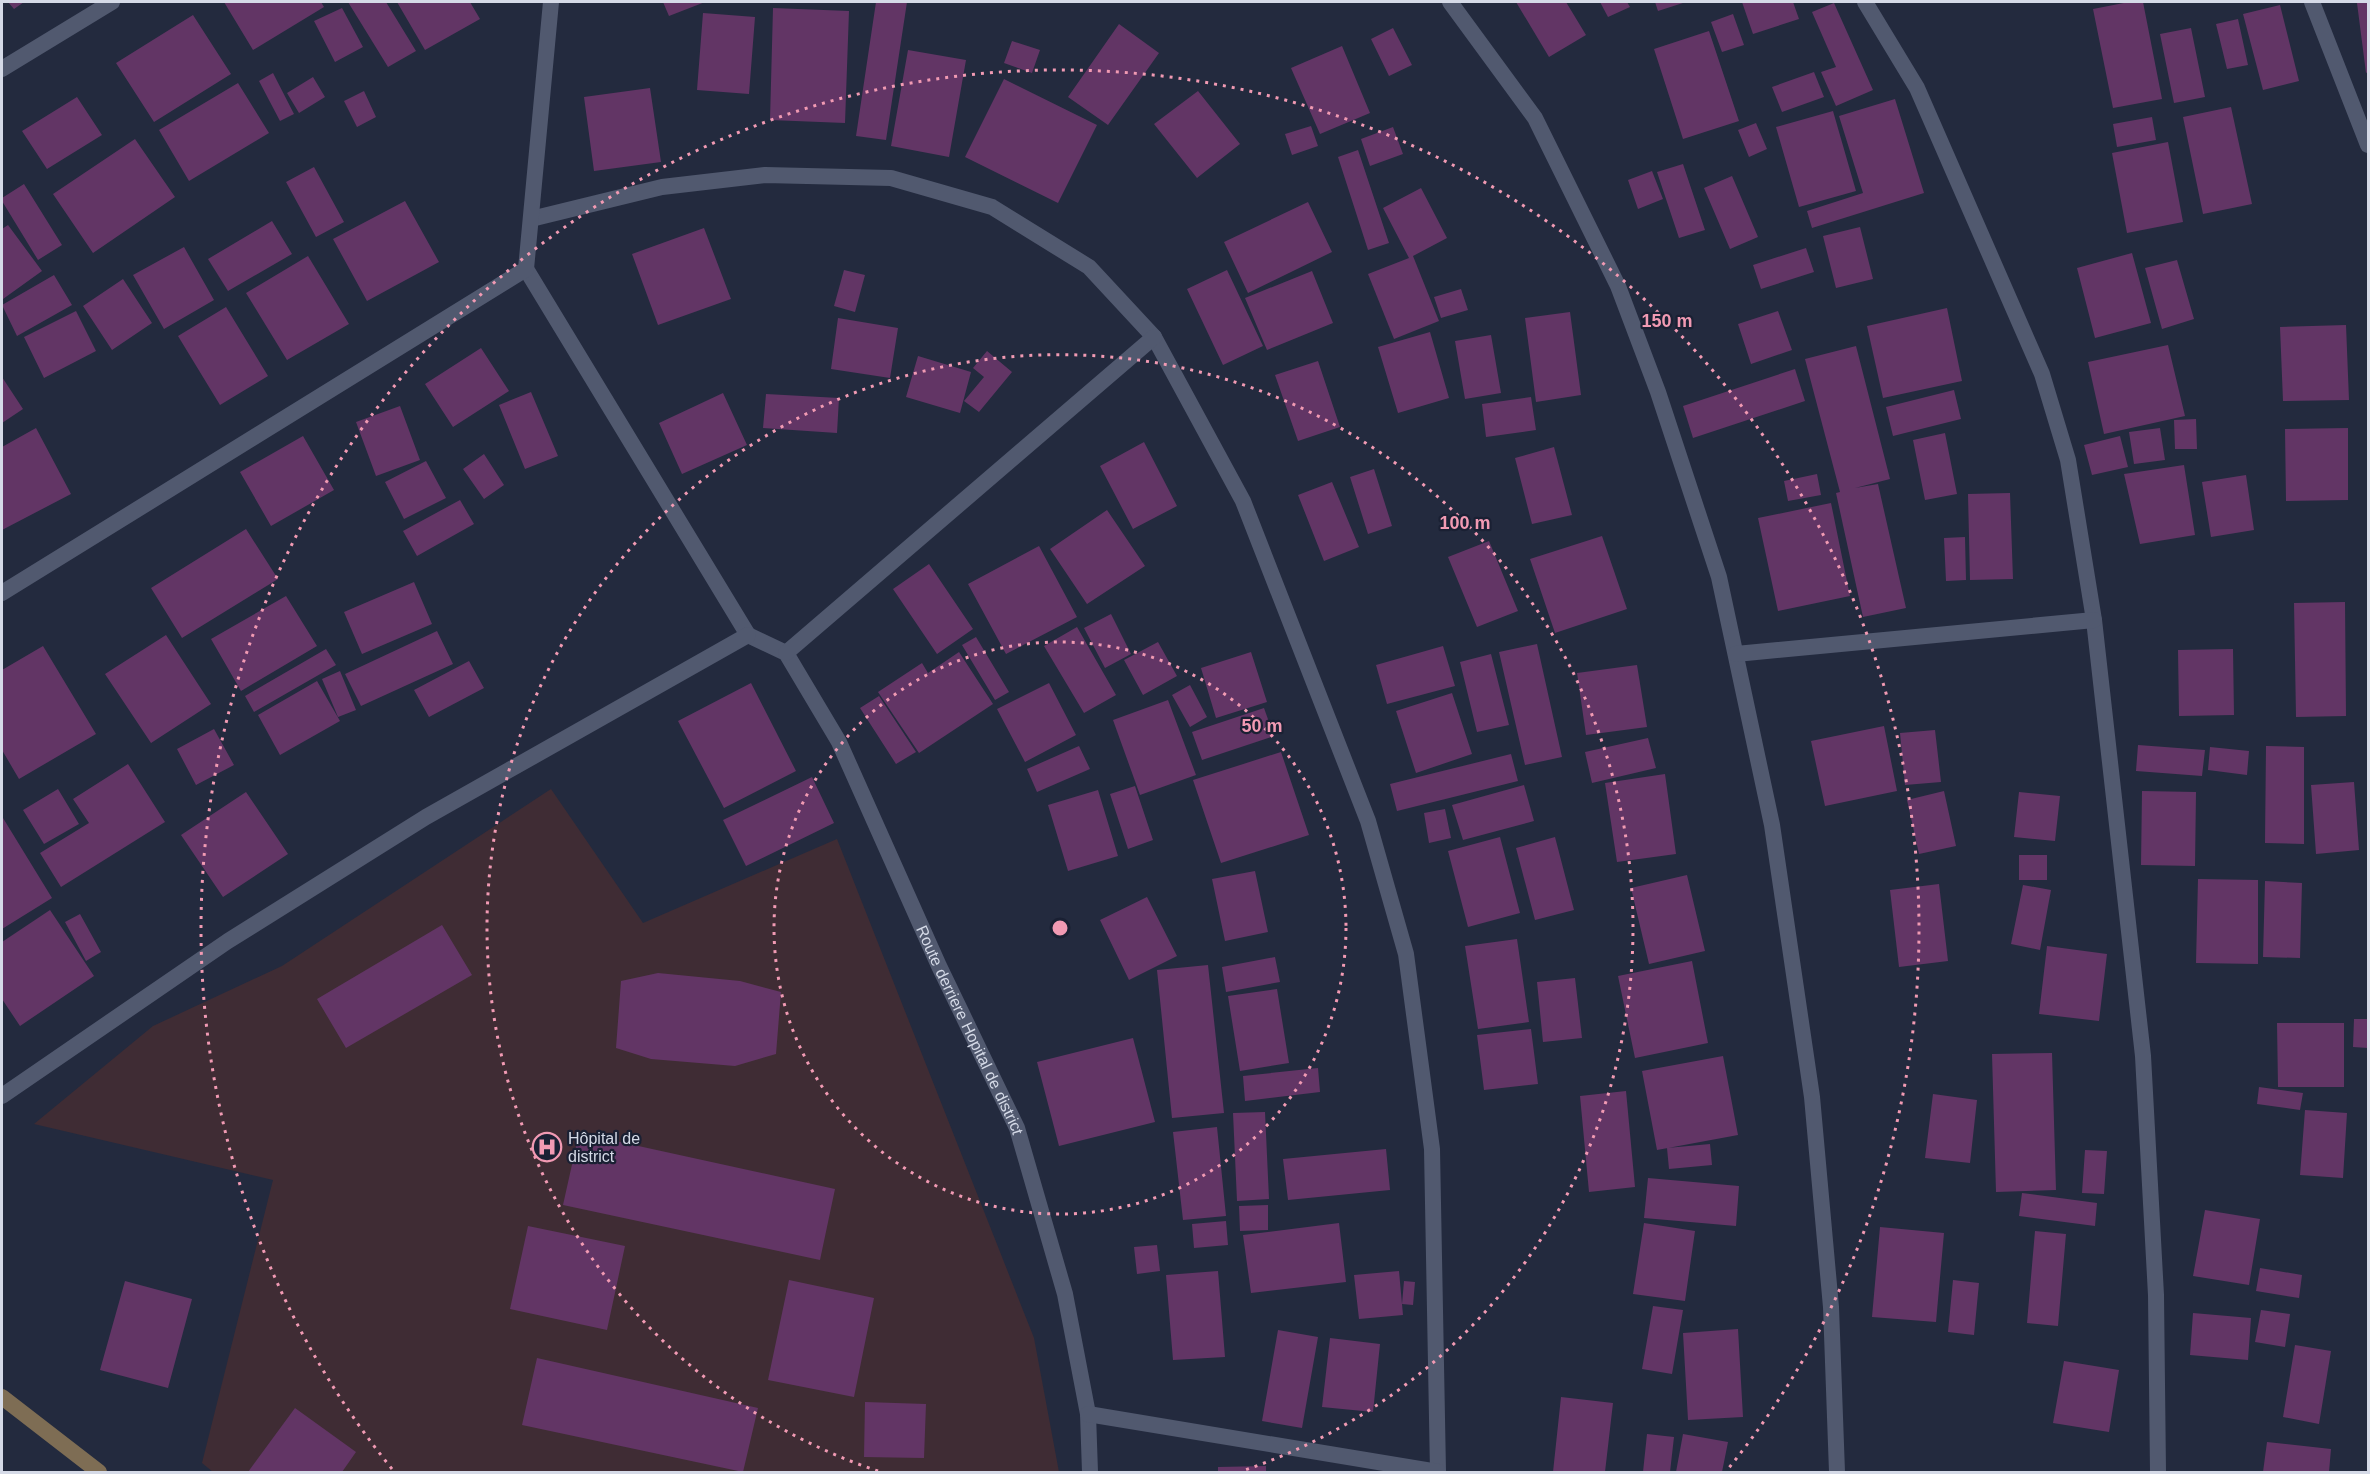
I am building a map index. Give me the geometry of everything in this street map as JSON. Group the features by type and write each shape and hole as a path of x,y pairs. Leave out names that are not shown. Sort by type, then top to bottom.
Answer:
{"main road":[{"path":"2,1397 99,1473"}],"street":[{"path":"2,69 112,2"},
{"path":"551,2 526,269 748,634 786,653 1154,337"},
{"path":"1450,2 1535,118 1618,286 1658,392 1719,577 1772,825 1812,1097 1831,1307 1837,1473"},
{"path":"1865,2 1917,88 2042,374 2068,460 2094,620 2143,1056 2156,1294 2158,1473"},
{"path":"2312,2 2368,145"},
{"path":"531,219 662,187 765,175 891,178 992,207 1089,267 1154,337 1243,501 1368,821 1406,954 1432,1149 1438,1472 1088,1414"},
{"path":"2,593 526,269"},
{"path":"1736,654 2094,620"},
{"path":"2,1096 228,941 426,817 748,634"},
{"name":"Route derriere Hopital de district","path":"786,653 839,742 939,966 1017,1128 1065,1294 1088,1414 1090,1473"}],"shaded area":[{"name":"Hôpital de district","path":"551,789 643,923 837,839 1034,1338 1059,1472 213,1472 202,1463 273,1180 34,1124 153,1026 282,966"}],"building":[{"path":"8,2 24,2 14,9"},
{"path":"224,2 321,2 324,7 253,50"},
{"path":"348,2 386,2 416,51 388,67"},
{"path":"397,2 470,2 480,19 425,50"},
{"path":"663,2 705,2 669,16"},
{"path":"876,2 907,2 886,140 856,136"},
{"path":"1516,2 1566,2 1586,35 1549,57"},
{"path":"1600,2 1627,2 1630,7 1608,17"},
{"path":"1655,2 1686,2 1658,11"},
{"path":"1742,2 1793,2 1799,19 1753,34"},
{"path":"2129,2 2143,2 2162,99 2113,108 2093,9"},
{"path":"2368,2 2368,72 2366,73 2357,3"},
{"path":"1834,3 1873,90 1836,106 1821,72 1836,67 1812,12"},
{"path":"2280,5 2299,81 2263,90 2243,14"},
{"path":"342,8 363,47 335,62 314,21"},
{"path":"773,8 849,11 845,123 770,120"},
{"path":"703,13 755,17 749,94 697,90"},
{"path":"1733,14 1744,45 1722,52 1711,22"},
{"path":"193,15 231,74 154,122 116,63"},
{"path":"2238,19 2248,65 2227,69 2216,24"},
{"path":"1119,24 1159,53 1108,125 1068,97"},
{"path":"1393,28 1412,65 1389,76 1371,39"},
{"path":"2191,28 2205,97 2174,103 2160,34"},
{"path":"1709,31 1739,121 1683,139 1654,49"},
{"path":"1012,41 1040,50 1032,73 1004,63"},
{"path":"1342,46 1370,113 1320,134 1291,68"},
{"path":"908,50 966,60 949,157 891,146"},
{"path":"1814,72 1824,97 1782,112 1772,87"},
{"path":"273,73 294,114 280,121 259,81"},
{"path":"313,77 325,97 299,113 287,93"},
{"path":"1004,79 1097,125 1058,203 965,157"},
{"path":"238,83 269,133 189,181 159,130"},
{"path":"650,88 661,162 594,171 584,97"},
{"path":"364,91 376,117 357,127 344,101"},
{"path":"1198,91 1240,144 1197,178 1154,124"},
{"path":"77,97 102,135 47,169 22,131"},
{"path":"1895,99 1924,193 1812,228 1807,211 1863,193 1839,116"},
{"path":"2231,107 2252,204 2203,214 2183,117"},
{"path":"1833,111 1856,191 1799,207 1776,127"},
{"path":"2152,117 2156,140 2117,147 2113,124"},
{"path":"1756,123 1767,149 1749,157 1738,130"},
{"path":"1311,126 1318,146 1292,155 1285,134"},
{"path":"1393,127 1403,154 1370,166 1361,139"},
{"path":"135,139 175,197 93,253 53,194"},
{"path":"2168,142 2183,222 2127,233 2112,153"},
{"path":"1358,150 1389,243 1368,250 1338,157"},
{"path":"1683,164 1705,230 1679,238 1657,172"},
{"path":"314,167 344,222 316,237 286,182"},
{"path":"1652,171 1663,199 1638,209 1628,180"},
{"path":"1732,176 1758,237 1730,249 1704,188"},
{"path":"24,184 62,245 38,260 2,201 2,198"},
{"path":"1421,188 1447,238 1413,256 1439,321 1394,339 1368,274 1409,258 1383,208"},
{"path":"405,201 439,262 367,301 333,239"},
{"path":"1308,202 1332,252 1248,293 1224,242"},
{"path":"272,221 292,254 228,291 208,259"},
{"path":"8,225 42,271 3,299 2,229"},
{"path":"1860,227 1873,279 1836,288 1823,236"},
{"path":"704,228 731,299 658,325 632,254"},
{"path":"184,247 214,300 164,329 133,275"},
{"path":"1806,248 1814,272 1761,289 1753,265"},
{"path":"2132,253 2151,323 2095,338 2077,268"},
{"path":"308,256 349,324 287,360 246,293"},
{"path":"2177,260 2194,319 2162,329 2145,268"},
{"path":"844,270 865,275 855,312 834,306"},
{"path":"1227,270 1263,346 1223,365 1187,289"},
{"path":"1312,271 1333,323 1267,350 1245,298"},
{"path":"54,275 72,305 17,336 2,305"},
{"path":"123,279 152,323 112,350 83,306"},
{"path":"1461,289 1468,310 1441,318 1434,297"},
{"path":"226,307 268,376 220,405 178,336"},
{"path":"1947,308 1962,381 1883,398 1867,326"},
{"path":"76,311 96,351 44,378 24,337"},
{"path":"1778,311 1792,350 1751,364 1738,324"},
{"path":"1570,312 1581,395 1536,402 1525,318"},
{"path":"838,318 898,328 890,378 831,369"},
{"path":"2346,325 2349,400 2283,401 2280,327"},
{"path":"1430,332 1449,398 1398,413 1378,347"},
{"path":"1491,335 1501,393 1465,399 1455,341"},
{"path":"2168,345 2185,416 2104,434 2088,362"},
{"path":"1856,346 1890,479 1855,488 1878,484 1906,608 1863,617 1836,493 1840,492 1805,359"},
{"path":"481,348 509,391 453,427 425,384"},
{"path":"987,351 1012,372 979,412 964,401 984,377 973,368"},
{"path":"918,356 971,372 960,413 906,397"},
{"path":"1318,361 1340,427 1298,441 1275,375"},
{"path":"1795,369 1805,401 1693,438 1683,406"},
{"path":"2,377 23,409 2,423"},
{"path":"1954,390 1961,419 1893,436 1886,407"},
{"path":"531,392 558,456 525,469 499,405"},
{"path":"723,393 747,445 682,474 659,423"},
{"path":"766,394 839,398 837,433 763,428"},
{"path":"1531,397 1536,430 1486,437 1482,404"},
{"path":"400,406 420,460 376,476 356,422"},
{"path":"2196,419 2197,449 2175,449 2174,420"},
{"path":"36,428 71,494 2,530 2,447"},
{"path":"2160,428 2165,460 2134,464 2129,432"},
{"path":"2348,428 2348,500 2286,501 2285,429"},
{"path":"1945,433 1957,494 1925,500 1913,440"},
{"path":"303,436 334,490 271,526 240,472"},
{"path":"2120,436 2128,467 2092,475 2084,445"},
{"path":"1144,442 1177,506 1133,529 1100,466"},
{"path":"1554,447 1572,515 1532,524 1515,458"},
{"path":"484,454 504,485 484,499 463,469"},
{"path":"426,461 446,498 404,519 385,482"},
{"path":"2184,465 2195,535 2140,544 2124,474"},
{"path":"1374,469 1392,526 1368,534 1350,477"},
{"path":"1817,474 1821,495 1788,501 1784,481"},
{"path":"2246,475 2254,530 2211,537 2202,482"},
{"path":"1332,482 1359,547 1324,561 1298,495"},
{"path":"2010,493 2013,579 1970,580 1968,494"},
{"path":"460,500 474,524 417,556 403,531"},
{"path":"1831,503 1850,596 1778,611 1758,518"},
{"path":"1107,510 1145,566 1087,604 1050,549"},
{"path":"246,529 278,579 182,638 151,588"},
{"path":"1602,536 1627,609 1555,633 1530,559"},
{"path":"1965,537 1966,580 1946,581 1944,538"},
{"path":"1489,541 1518,611 1477,627 1448,557"},
{"path":"1039,546 1077,617 1006,654 968,584"},
{"path":"929,564 973,629 937,654 893,589"},
{"path":"414,582 432,624 362,654 344,612"},
{"path":"286,596 317,646 241,691 211,639"},
{"path":"2345,602 2346,716 2296,717 2294,603"},
{"path":"1111,614 1131,654 1105,668 1084,628"},
{"path":"1077,627 1116,695 1084,713 1044,646"},
{"path":"437,631 453,664 361,706 345,674"},
{"path":"166,635 211,704 151,743 105,674"},
{"path":"976,637 1009,692 995,700 962,645"},
{"path":"1158,642 1177,676 1143,695 1124,660"},
{"path":"1537,644 1562,757 1525,765 1499,652"},
{"path":"43,646 96,734 19,779 2,750 2,670"},
{"path":"1443,646 1455,686 1387,704 1376,665"},
{"path":"326,649 336,665 254,712 245,696"},
{"path":"2233,649 2234,715 2179,716 2178,650"},
{"path":"959,652 993,704 919,753 878,692 922,663 928,673"},
{"path":"1251,652 1267,702 1216,718 1201,668"},
{"path":"1491,654 1509,725 1477,732 1460,662"},
{"path":"469,661 484,688 429,717 414,690"},
{"path":"1637,665 1647,727 1586,735 1577,673"},
{"path":"340,671 356,710 338,717 322,679"},
{"path":"317,681 340,721 280,755 258,715"},
{"path":"751,683 796,771 724,808 678,721"},
{"path":"1049,683 1076,735 1025,762 997,709"},
{"path":"1190,685 1207,717 1190,727 1172,695"},
{"path":"1452,693 1472,754 1416,773 1396,711"},
{"path":"879,696 916,752 896,764 860,708"},
{"path":"1168,700 1196,775 1140,795 1113,720"},
{"path":"1264,708 1274,736 1202,760 1192,732"},
{"path":"1884,726 1897,791 1825,806 1811,741"},
{"path":"214,729 234,765 196,785 177,749"},
{"path":"1935,730 1941,782 1905,785 1900,733"},
{"path":"1648,738 1656,768 1592,783 1585,752"},
{"path":"2138,745 2205,750 2202,776 2136,771"},
{"path":"1079,746 1090,769 1037,792 1027,769"},
{"path":"2266,746 2304,747 2304,844 2265,843"},
{"path":"2210,747 2249,751 2247,775 2208,770"},
{"path":"1281,752 1309,835 1221,863 1193,780"},
{"path":"1511,754 1518,781 1397,811 1390,784"},
{"path":"128,764 165,822 61,887 40,853 89,823 73,799"},
{"path":"1665,774 1676,854 1617,862 1605,783"},
{"path":"812,777 834,823 746,866 723,820"},
{"path":"2354,782 2359,850 2316,854 2311,785"},
{"path":"1524,785 1534,821 1463,840 1452,805"},
{"path":"1135,786 1153,840 1128,849 1110,794"},
{"path":"58,789 79,824 44,844 23,810"},
{"path":"1098,790 1118,856 1068,871 1048,805"},
{"path":"1944,791 1956,846 1919,854 1907,800"},
{"path":"2142,791 2196,792 2195,866 2141,865"},
{"path":"246,792 288,854 223,897 181,835"},
{"path":"2019,792 2060,796 2055,841 2014,837"},
{"path":"1445,809 1451,838 1429,843 1424,813"},
{"path":"2,819 52,898 2,929"},
{"path":"1500,837 1520,913 1468,927 1448,851"},
{"path":"1555,837 1574,910 1535,920 1516,848"},
{"path":"2019,855 2047,855 2047,880 2019,880"},
{"path":"1255,871 1268,932 1225,941 1212,879"},
{"path":"1687,875 1705,951 1649,964 1631,888"},
{"path":"2198,879 2258,880 2258,964 2196,963"},
{"path":"2265,881 2302,883 2300,958 2263,957"},
{"path":"1939,884 1948,961 1899,967 1890,890"},
{"path":"2023,885 2051,890 2040,950 2011,944"},
{"path":"1147,897 1177,956 1129,980 1100,920"},
{"path":"50,910 94,976 20,1026 2,999 2,942"},
{"path":"80,914 101,952 86,961 65,922"},
{"path":"442,925 472,975 346,1048 317,999"},
{"path":"1517,939 1529,1022 1478,1029 1465,946"},
{"path":"2047,946 2107,954 2099,1021 2039,1014"},
{"path":"1275,957 1280,982 1226,992 1222,967"},
{"path":"1692,961 1708,1043 1635,1058 1618,976"},
{"path":"1208,965 1224,1113 1172,1118 1157,970"},
{"path":"658,973 740,981 781,992 776,1054 735,1066 651,1059 616,1048 621,981"},
{"path":"1575,978 1582,1038 1543,1042 1537,982"},
{"path":"1277,989 1289,1063 1240,1071 1228,996"},
{"path":"2354,1019 2368,1019 2368,1048 2353,1047"},
{"path":"2277,1023 2344,1023 2344,1087 2278,1087"},
{"path":"1531,1029 1538,1084 1484,1090 1477,1035"},
{"path":"1133,1038 1155,1122 1059,1146 1037,1062"},
{"path":"2052,1053 2056,1190 1996,1192 1992,1054"},
{"path":"1723,1056 1738,1135 1657,1150 1642,1071"},
{"path":"1318,1068 1320,1092 1245,1101 1243,1076"},
{"path":"2259,1087 2303,1093 2300,1110 2257,1104"},
{"path":"1626,1091 1635,1187 1589,1192 1580,1096"},
{"path":"1933,1094 1977,1100 1970,1163 1925,1158"},
{"path":"2305,1110 2347,1113 2343,1178 2300,1175"},
{"path":"1265,1112 1269,1199 1237,1201 1233,1113"},
{"path":"1217,1127 1226,1216 1183,1220 1173,1132"},
{"path":"579,1133 835,1189 820,1260 563,1205"},
{"path":"1710,1144 1712,1165 1669,1169 1667,1148"},
{"path":"1386,1149 1390,1190 1288,1200 1283,1159"},
{"path":"2085,1150 2107,1151 2104,1194 2082,1193"},
{"path":"1648,1178 1739,1186 1736,1226 1644,1218"},
{"path":"2022,1193 2097,1203 2095,1226 2019,1216"},
{"path":"1268,1205 1268,1230 1240,1231 1239,1206"},
{"path":"2205,1210 2260,1219 2249,1285 2193,1276"},
{"path":"1226,1221 1228,1245 1194,1248 1192,1224"},
{"path":"1339,1223 1346,1282 1251,1293 1243,1235"},
{"path":"1644,1223 1695,1231 1685,1301 1633,1294"},
{"path":"528,1226 625,1246 607,1330 510,1309"},
{"path":"1880,1227 1944,1233 1936,1322 1872,1317"},
{"path":"2035,1231 2066,1234 2058,1326 2027,1323"},
{"path":"1157,1245 1160,1271 1137,1274 1134,1247"},
{"path":"2260,1268 2302,1275 2299,1298 2256,1291"},
{"path":"1218,1271 1225,1357 1173,1360 1166,1275"},
{"path":"1399,1271 1403,1315 1359,1319 1354,1275"},
{"path":"789,1280 874,1298 854,1397 768,1380"},
{"path":"1953,1280 1979,1283 1974,1335 1948,1332"},
{"path":"125,1281 192,1299 168,1388 100,1370"},
{"path":"1404,1281 1415,1282 1413,1305 1402,1304"},
{"path":"1653,1306 1683,1310 1672,1374 1642,1369"},
{"path":"2261,1310 2290,1314 2285,1347 2255,1342"},
{"path":"2193,1313 2251,1318 2248,1360 2190,1355"},
{"path":"1738,1329 1743,1417 1688,1420 1683,1333"},
{"path":"1278,1330 1318,1337 1302,1428 1262,1421"},
{"path":"1330,1338 1380,1344 1373,1412 1322,1407"},
{"path":"2295,1345 2331,1351 2319,1424 2283,1417"},
{"path":"537,1358 758,1408 743,1472 522,1425"},
{"path":"2064,1361 2119,1370 2109,1432 2053,1423"},
{"path":"1561,1397 1613,1403 1605,1472 1553,1472"},
{"path":"865,1402 926,1404 924,1458 864,1457"},
{"path":"295,1408 356,1452 342,1472 248,1472"},
{"path":"1647,1434 1674,1437 1670,1472 1643,1472"},
{"path":"1683,1434 1728,1442 1722,1472 1676,1472"},
{"path":"2267,1442 2331,1449 2329,1472 2263,1472"},
{"path":"1266,1466 1266,1472 1218,1472 1218,1467"}],"place":[{"name":"Hôpital de district","path":"547,1147"}]}
